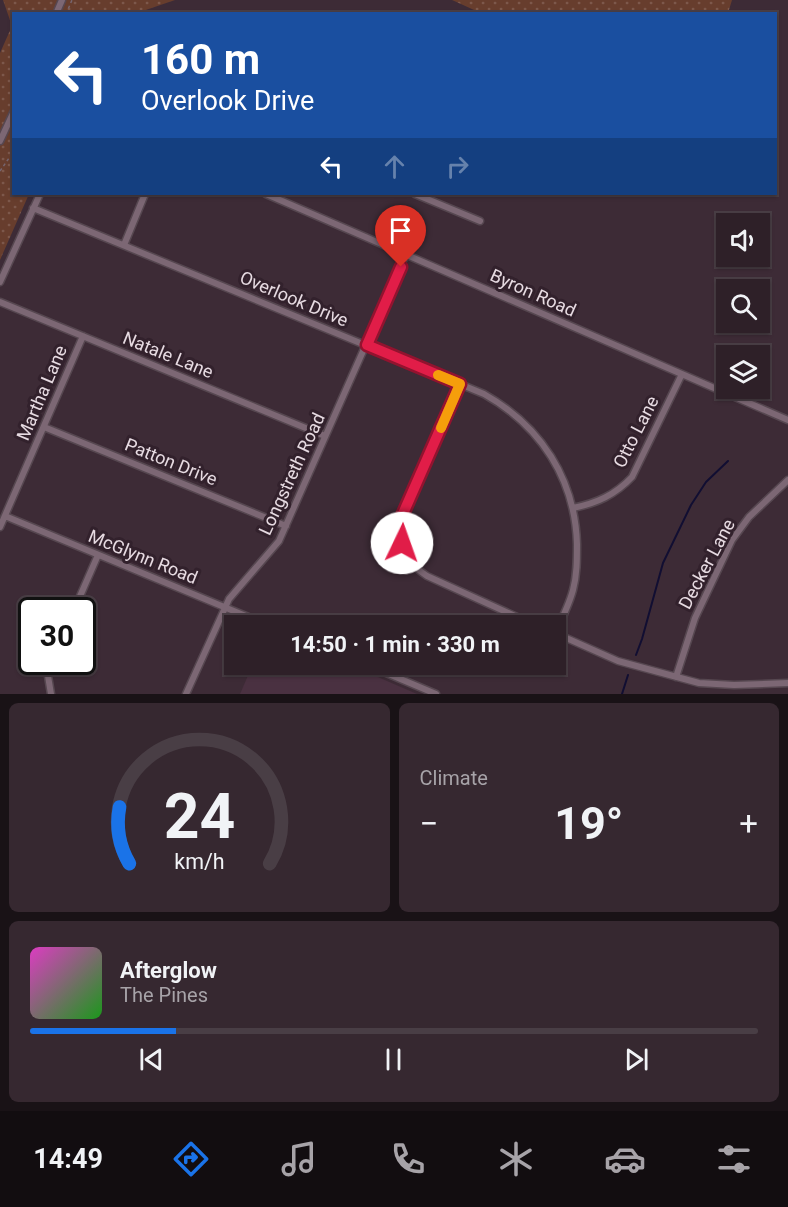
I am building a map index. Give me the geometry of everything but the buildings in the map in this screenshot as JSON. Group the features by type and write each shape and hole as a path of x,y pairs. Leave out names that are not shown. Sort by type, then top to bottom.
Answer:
{"street":[{"path":"0,141 12,115"},
{"path":"0,282 40,195"},
{"path":"124,246 145,195"},
{"name":"Byron Road","path":"268,195 788,420"},
{"path":"417,195 480,221"},
{"name":"Overlook Drive","path":"33,208 367,345 498,402 531,429 556,462 573,508 577,529 575,577 563,615"},
{"name":"Longstreth Road","path":"186,694 225,607 235,590 274,549 286,526 406,254"},
{"name":"Natale Lane","path":"0,302 326,436"},
{"name":"Martha Lane","path":"0,527 82,336"},
{"name":"Otto Lane","path":"573,508 610,496 632,477 682,374"},
{"path":"460,384 402,516 400,534 402,543 412,564 427,576 513,615"},
{"name":"Patton Drive","path":"44,427 286,526"},
{"name":"Decker Lane","path":"676,677 695,618 732,540 749,517 788,480"},
{"name":"McGlynn Road","path":"5,516 244,615"},
{"path":"80,597 98,555"},
{"path":"566,638 609,658 708,685 788,683"},
{"path":"48,675 51,694"},
{"path":"391,675 436,694"}],"path":[{"path":"0,171 12,154"}],"shaded area":[{"path":"3,0 175,0 140,12 12,12 12,26"},
{"path":"452,0 732,0 728,12 479,12"},
{"path":"12,26 12,195 29,195 0,260 0,53"},
{"path":"248,675 373,675 417,694 240,694"}],"waterway":[{"path":"636,655 663,563 691,505 706,482 728,461"},
{"path":"622,694 628,675"}],"slow traffic":[{"path":"438,375 460,384 441,428"}],"route":[{"path":"401,267 367,345 460,384 402,516 400,534 402,543"}]}
